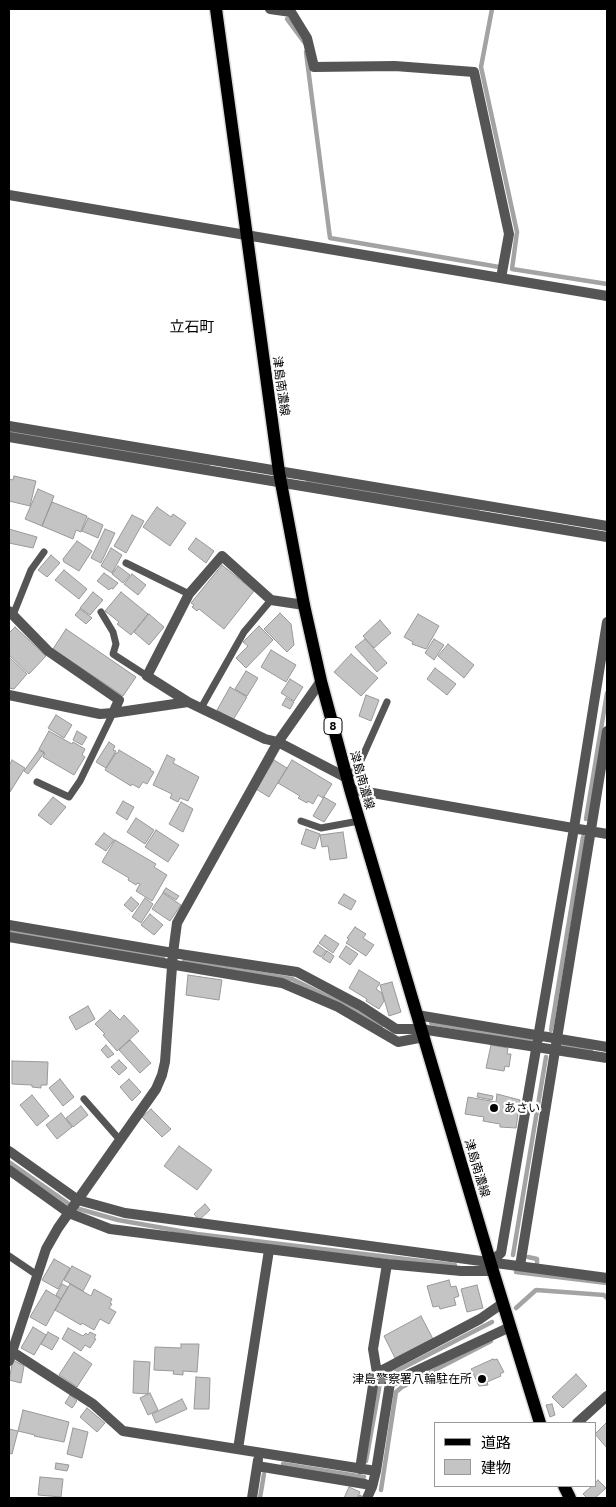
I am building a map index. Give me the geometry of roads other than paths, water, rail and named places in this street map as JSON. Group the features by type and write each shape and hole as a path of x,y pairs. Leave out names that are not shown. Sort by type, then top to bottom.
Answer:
{"main road":[{"name":"津島南濃線","path":"216,9 280,477 304,605 321,681 359,821 540,1422"}],"street":[{"path":"276,9 291,12 307,38 314,67 396,66 474,72 509,234 501,278"},
{"path":"9,195 607,296"},
{"path":"9,426 607,537"},
{"path":"9,437 607,526"},
{"path":"304,605 271,600 222,556 189,594 147,676 188,702 265,739 278,742 348,783 607,834"},
{"path":"11,613 48,651 119,700 113,713"},
{"path":"492,1267 501,1253 574,828 607,622"},
{"path":"9,1361 13,1334 46,1249 156,1089 162,1075 165,1062 172,953 177,923 278,742 321,681"},
{"path":"9,695 100,714 188,702"},
{"path":"520,1266 607,731"},
{"path":"9,925 297,972 361,1006 396,1029 554,1049 607,1058"},
{"path":"9,937 282,983 338,1007 398,1042 422,1033"},
{"path":"417,1015 607,1047"},
{"path":"9,1151 78,1200 125,1213 492,1267"},
{"path":"9,1170 69,1213 110,1229 387,1264 461,1271 520,1266 607,1278"},
{"path":"238,1449 269,1250"},
{"path":"377,1373 373,1350 387,1264"},
{"path":"360,1469 374,1379 377,1373 480,1319 503,1303"},
{"path":"367,1498 376,1472 390,1383 510,1327"},
{"path":"11,1351 93,1404 123,1431 376,1472"},
{"path":"578,1422 607,1396"},
{"path":"252,1498 259,1452"},
{"path":"275,1469 277,1456"},
{"path":"257,1466 365,1484 372,1487"}],"lane":[{"path":"11,613 32,570 44,552"},
{"path":"126,563 189,594"},
{"path":"201,708 244,632 271,600"},
{"path":"101,612 114,632 116,644 114,654 147,676"},
{"path":"348,783 358,767 387,702"},
{"path":"37,782 69,797 80,781 113,713"},
{"path":"301,821 321,828 359,821"},
{"path":"84,1099 120,1140"},
{"path":"9,1256 37,1275"}],"waterway":[{"path":"492,9 481,67 517,232 512,269 607,284"},
{"path":"287,19 304,42"},
{"path":"306,52 330,238 499,267"},
{"path":"9,432 208,465"},
{"path":"308,482 478,509"},
{"path":"586,819 607,693"},
{"path":"551,1030 583,837"},
{"path":"9,931 163,957"},
{"path":"184,961 292,979 382,1025"},
{"path":"431,1023 530,1040"},
{"path":"561,1045 591,1051"},
{"path":"513,1255 546,1057"},
{"path":"9,1162 69,1204"},
{"path":"79,1209 118,1220 197,1234 455,1265"},
{"path":"528,1257 537,1259 537,1263"},
{"path":"516,1272 607,1283"},
{"path":"516,1308 536,1290 604,1295 607,1298"},
{"path":"366,1461 380,1383 385,1377 492,1322"},
{"path":"381,1490 396,1392 402,1387 491,1341"},
{"path":"283,1464 364,1477"},
{"path":"260,1498 264,1474"}],"place":[{"name":"あさい","path":"494,1108"},
{"name":"津島警察署八輪駐在所","path":"482,1379"}],"district":[{"name":"立石町","path":"192,327"}]}
